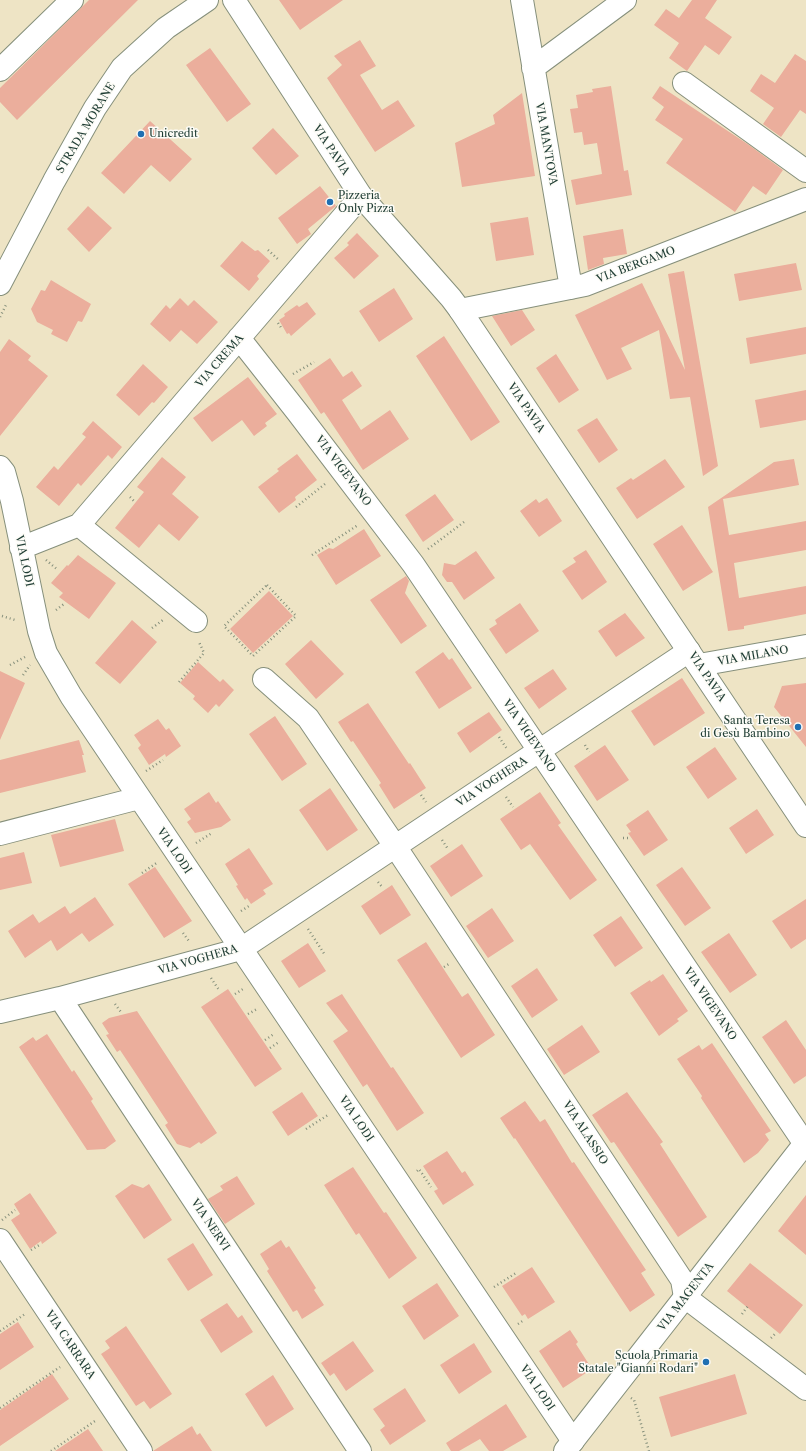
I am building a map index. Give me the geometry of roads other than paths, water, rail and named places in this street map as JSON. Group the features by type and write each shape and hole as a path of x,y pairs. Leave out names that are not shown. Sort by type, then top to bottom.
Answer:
{"street":[{"path":"0,70 72,0"},
{"name":"STRADA MORANE","path":"0,284 54,181 92,115 122,68 166,28 207,0"},
{"name":"VIA PAVIA","path":"234,0 361,196 460,310 806,826"},
{"name":"VIA MANTOVA","path":"522,0 571,288"},
{"path":"533,68 625,0"},
{"path":"684,83 806,171"},
{"name":"VIA CREMA","path":"21,548 80,525 361,196"},
{"name":"VIA BERGAMO","path":"460,310 585,285 806,199"},
{"name":"VIA VIGEVANO","path":"239,338 413,564 805,1143"},
{"name":"VIA LODI","path":"0,467 4,472 12,501 39,631 46,653 71,696 241,949 569,1446"},
{"path":"80,525 197,628"},
{"name":"VIA MILANO","path":"694,658 806,646"},
{"name":"VIA VOGHERA","path":"0,1012 60,998 241,949 539,751 694,658"},
{"path":"264,679 308,718 395,846"},
{"path":"0,834 139,798"},
{"name":"VIA ALASSIO","path":"395,846 682,1280 685,1297"},
{"name":"VIA NERVI","path":"60,998 360,1451"},
{"name":"VIA MAGENTA","path":"569,1446 805,1143"},
{"name":"VIA CARRARA","path":"1,1230 141,1451"},
{"path":"685,1297 806,1389"}],"place":[{"name":"Unicredit","path":"141,134"},
{"name":"Pizzeria Only Pizza","path":"330,202"},
{"name":"Santa Teresa di Gesù Bambino","path":"798,727"},
{"name":"Scuola Primaria Statale \"Gianni Rodari\"","path":"706,1362"}]}
